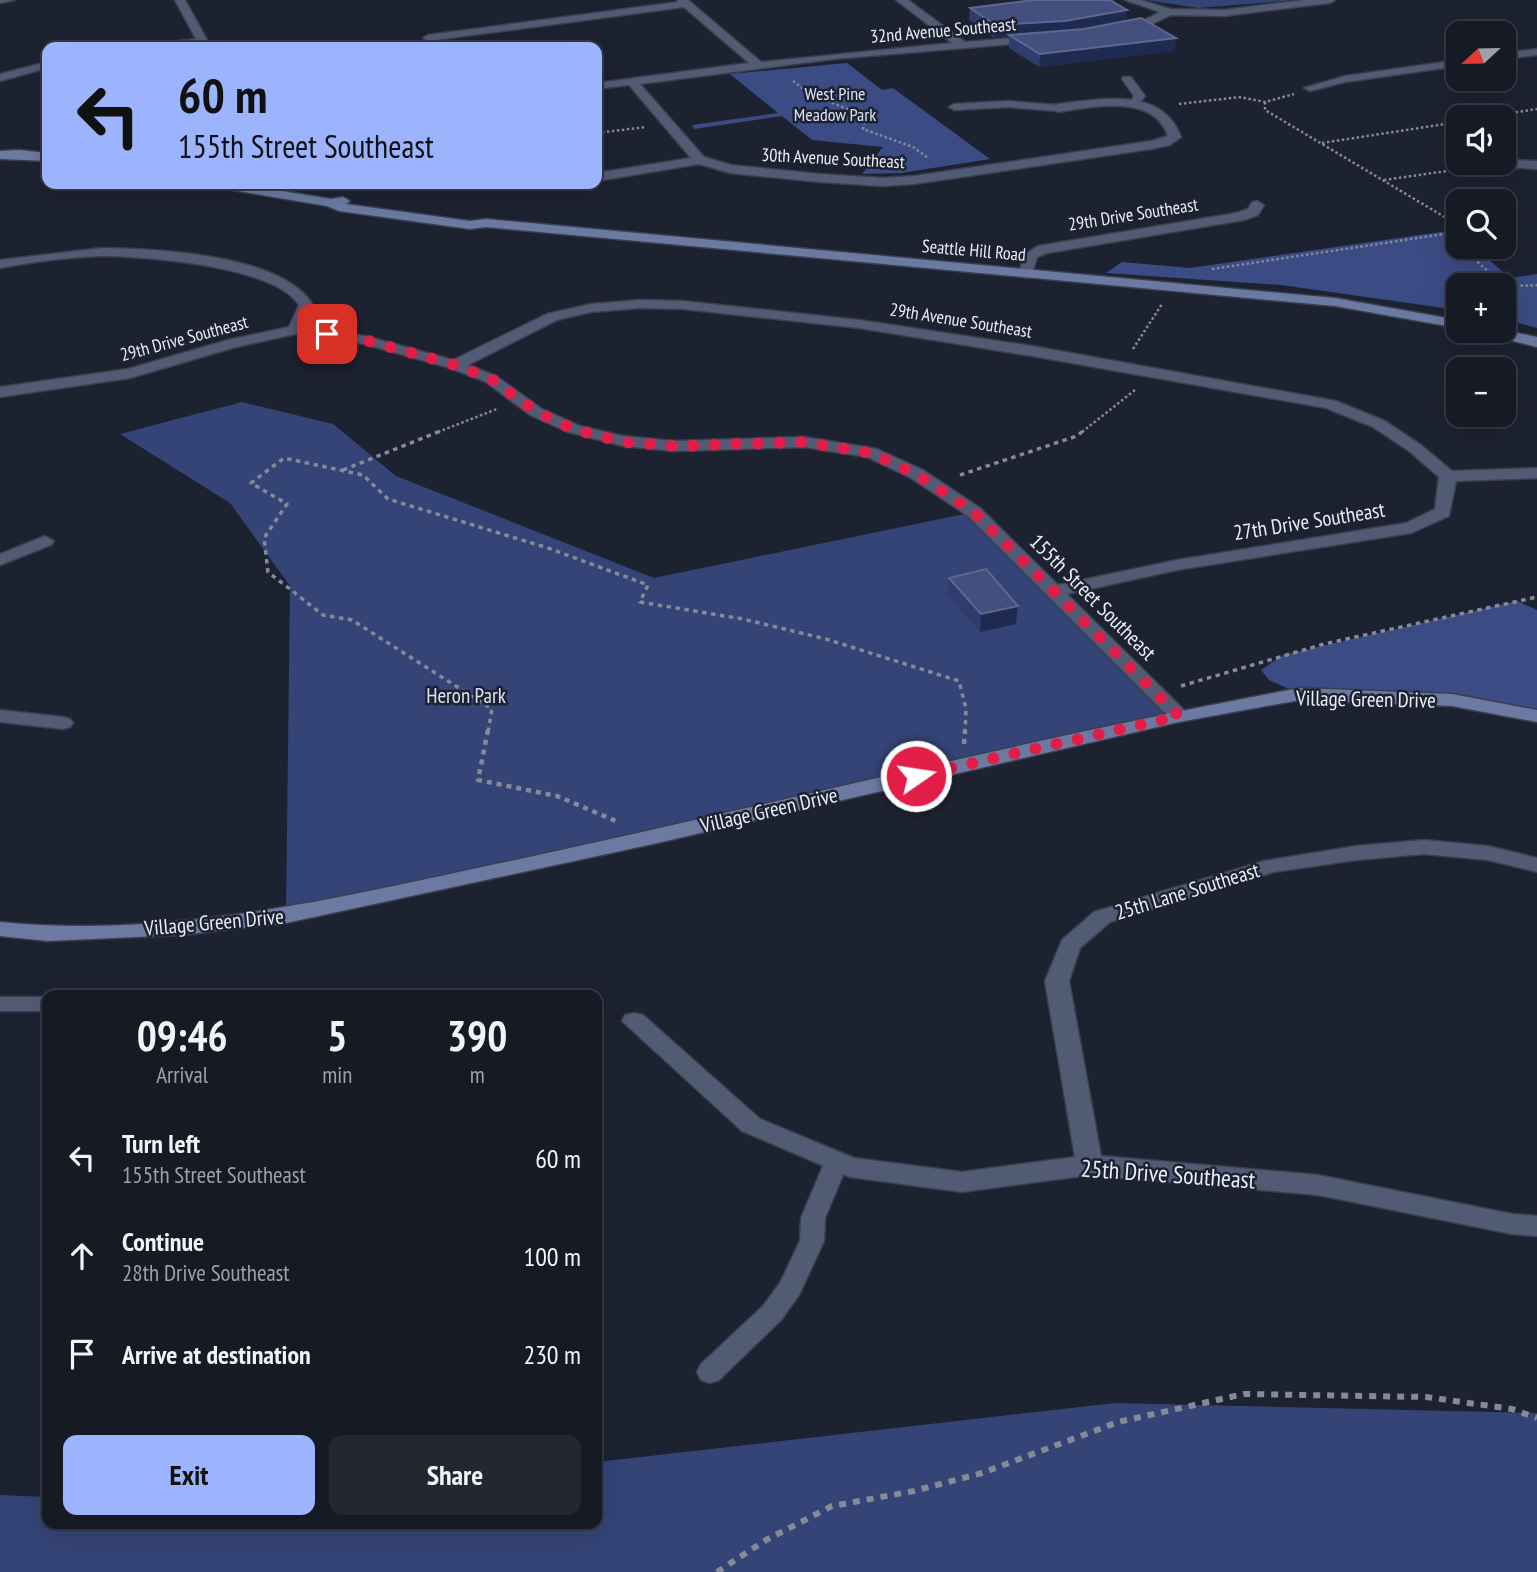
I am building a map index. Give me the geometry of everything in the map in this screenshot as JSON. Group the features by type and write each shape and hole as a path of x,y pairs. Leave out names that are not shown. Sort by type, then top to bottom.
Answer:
{"main road":[{"path":"0,147 42,157"},
{"path":"0,155 20,154"},
{"name":"Seattle Hill Road","path":"249,189 331,203 339,207 470,225 486,223 1335,302 1446,322"},
{"path":"1516,337 1537,342"},
{"name":"Village Green Drive","path":"0,929 47,934 180,928 286,916 653,837 1179,716 1300,694 1452,700 1537,716"}],"street":[{"path":"0,0 9,0"},
{"path":"180,0 202,42"},
{"path":"901,0 962,45"},
{"path":"1130,0 1169,12 1224,13 1330,0"},
{"path":"428,38 684,2 758,65"},
{"path":"1113,31 1144,24 1169,12"},
{"name":"32nd Avenue Southeast","path":"602,85 758,65 1042,39"},
{"path":"1516,54 1537,52"},
{"path":"1310,88 1345,79 1446,65"},
{"path":"0,78 42,66"},
{"path":"632,82 700,160"},
{"path":"1058,108 1110,102 1134,103 1150,109"},
{"name":"30th Avenue Southeast","path":"700,160 730,169 870,181 947,175 1151,145 1175,137 1174,128 1158,112 1150,109"},
{"path":"602,176 700,160"},
{"path":"1516,164 1537,165"},
{"name":"29th Drive Southeast","path":"1026,274 1031,255 1043,249 1239,217 1253,212 1257,205"},
{"path":"0,264 53,256 121,253 254,273 282,283 298,293 306,305 295,330"},
{"name":"29th Avenue Southeast","path":"455,365 552,317 591,308 640,304 683,305 859,324 1123,366 1330,404 1379,424 1415,447 1448,476"},
{"name":"29th Drive Southeast","path":"0,392 130,373 233,343 295,330 365,340 455,365 491,379 522,400"},
{"name":"155th Street Southeast","path":"522,400 537,412 573,429 623,442 674,446 804,442 871,453 933,484 974,512 1179,716"},
{"path":"1448,476 1537,473"},
{"name":"27th Drive Southeast","path":"1056,591 1177,565 1411,528 1443,512 1448,476"},
{"path":"0,560 46,541"},
{"path":"0,716 63,723"},
{"name":"25th Lane Southeast","path":"1089,1165 1057,981 1070,945 1102,917 1272,866 1356,853 1424,847 1488,853 1537,865"},
{"name":"25th Drive Southeast","path":"634,1021 751,1125 850,1167 962,1182 1089,1165 1318,1185 1511,1224 1537,1226"}],"lane":[{"path":"1127,79 1140,96 1134,103"},
{"path":"954,107 1008,104 1058,108"},
{"path":"0,1004 42,1004"},
{"path":"710,1372 772,1313 790,1288 812,1241 813,1219 837,1161"}],"path":[{"path":"758,65 789,77 810,94 860,114 866,121 863,129 874,135 917,146 947,175"},
{"path":"1150,109 1240,97 1265,102 1265,110 1446,219"},
{"path":"1516,112 1537,109"},
{"path":"602,132 668,124"},
{"path":"1321,143 1446,124"},
{"path":"1383,180 1446,172"},
{"path":"1203,270 1446,234"},
{"path":"1476,259 1489,273"},
{"path":"1516,288 1537,285"},
{"path":"1123,366 1143,331 1161,309 1164,296"},
{"path":"933,484 1024,456 1077,436 1154,372"},
{"path":"342,471 522,400"},
{"path":"653,837 557,796 478,780 492,709 352,621 323,615 268,572 264,538 287,504 251,483 284,458 363,475 388,499 548,548 648,585 640,602 743,619 814,636 959,681 967,709 963,755"},
{"path":"1179,716 1181,686 1324,644 1537,597"},
{"path":"717,1572 766,1540 832,1506 982,1473 1118,1422 1244,1394 1426,1397 1512,1409 1537,1418"}],"green space":[{"path":"1146,0 1296,0 1198,8"},
{"name":"West Pine Meadow Park","path":"847,63 882,90 893,88 990,159 901,173 862,174 883,147 812,140 782,116 694,129 692,125 778,113 730,74"},
{"path":"1446,231 1446,259 1488,259 1504,273 1446,273 1446,308 1281,285 1106,273 1122,262 1190,268"},
{"path":"1537,274 1537,328 1516,322 1516,277"},
{"name":"Heron Park","path":"242,402 333,424 396,476 654,578 974,512 1179,716 286,916 290,586 230,503 120,434"},
{"path":"1517,601 1537,610 1537,716 1452,700 1300,694 1269,680 1261,670 1283,655"},
{"path":"1115,1403 1537,1413 1537,1572 0,1572 0,1495 42,1497 42,1529 602,1529 602,1461"}],"building":[{"path":"1033,0 1110,0 1127,10 1065,21 995,25 970,8"},
{"path":"1141,18 1176,38 1040,54 1009,35 1084,29"},
{"path":"986,569 1018,606 981,614 949,578"}],"route":[{"path":"327,334 365,340 455,365 491,379 537,412 573,429 623,442 674,446 804,442 871,453 916,474 974,512 1179,716 916,776"}]}
